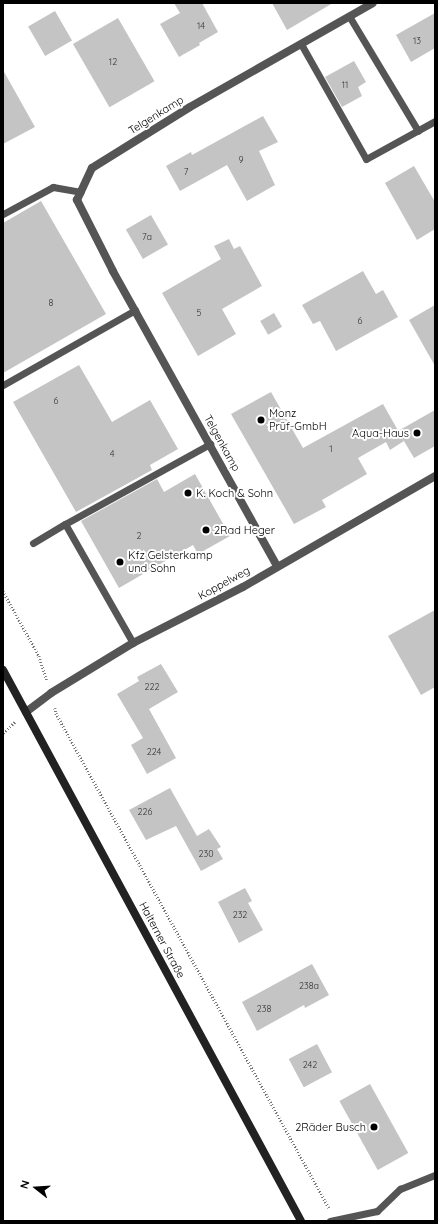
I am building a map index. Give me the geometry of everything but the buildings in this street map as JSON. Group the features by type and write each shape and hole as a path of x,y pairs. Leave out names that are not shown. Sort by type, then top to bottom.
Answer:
{"main road":[{"name":"Halterner Straße","path":"3,670 301,1221"}],"street":[{"name":"Telgenkamp","path":"277,566 135,310 77,200 92,168 190,107 373,3"},
{"name":"Koppelweg","path":"26,712 51,693 133,643 243,587 435,476"}],"lane":[{"path":"349,16 418,131"},
{"path":"301,44 366,159 435,121"},
{"path":"3,214 53,187 81,192"},
{"path":"3,385 135,310"},
{"path":"34,543 65,524 210,444"},
{"path":"65,524 133,643"},
{"path":"330,1221 338,1218 377,1212 400,1189 435,1175"}],"path":[{"path":"3,591 39,656 56,713 323,1199 338,1218"}],"place":[{"name":"Monz Prüf-GmbH","path":"261,420"},
{"name":"Aqua-Haus","path":"417,433"},
{"name":"K. Koch & Sohn","path":"188,493"},
{"name":"2Rad Heger","path":"206,530"},
{"name":"Kfz Gelsterkamp und Sohn","path":"120,562"},
{"name":"2Räder Busch","path":"374,1127"}]}
